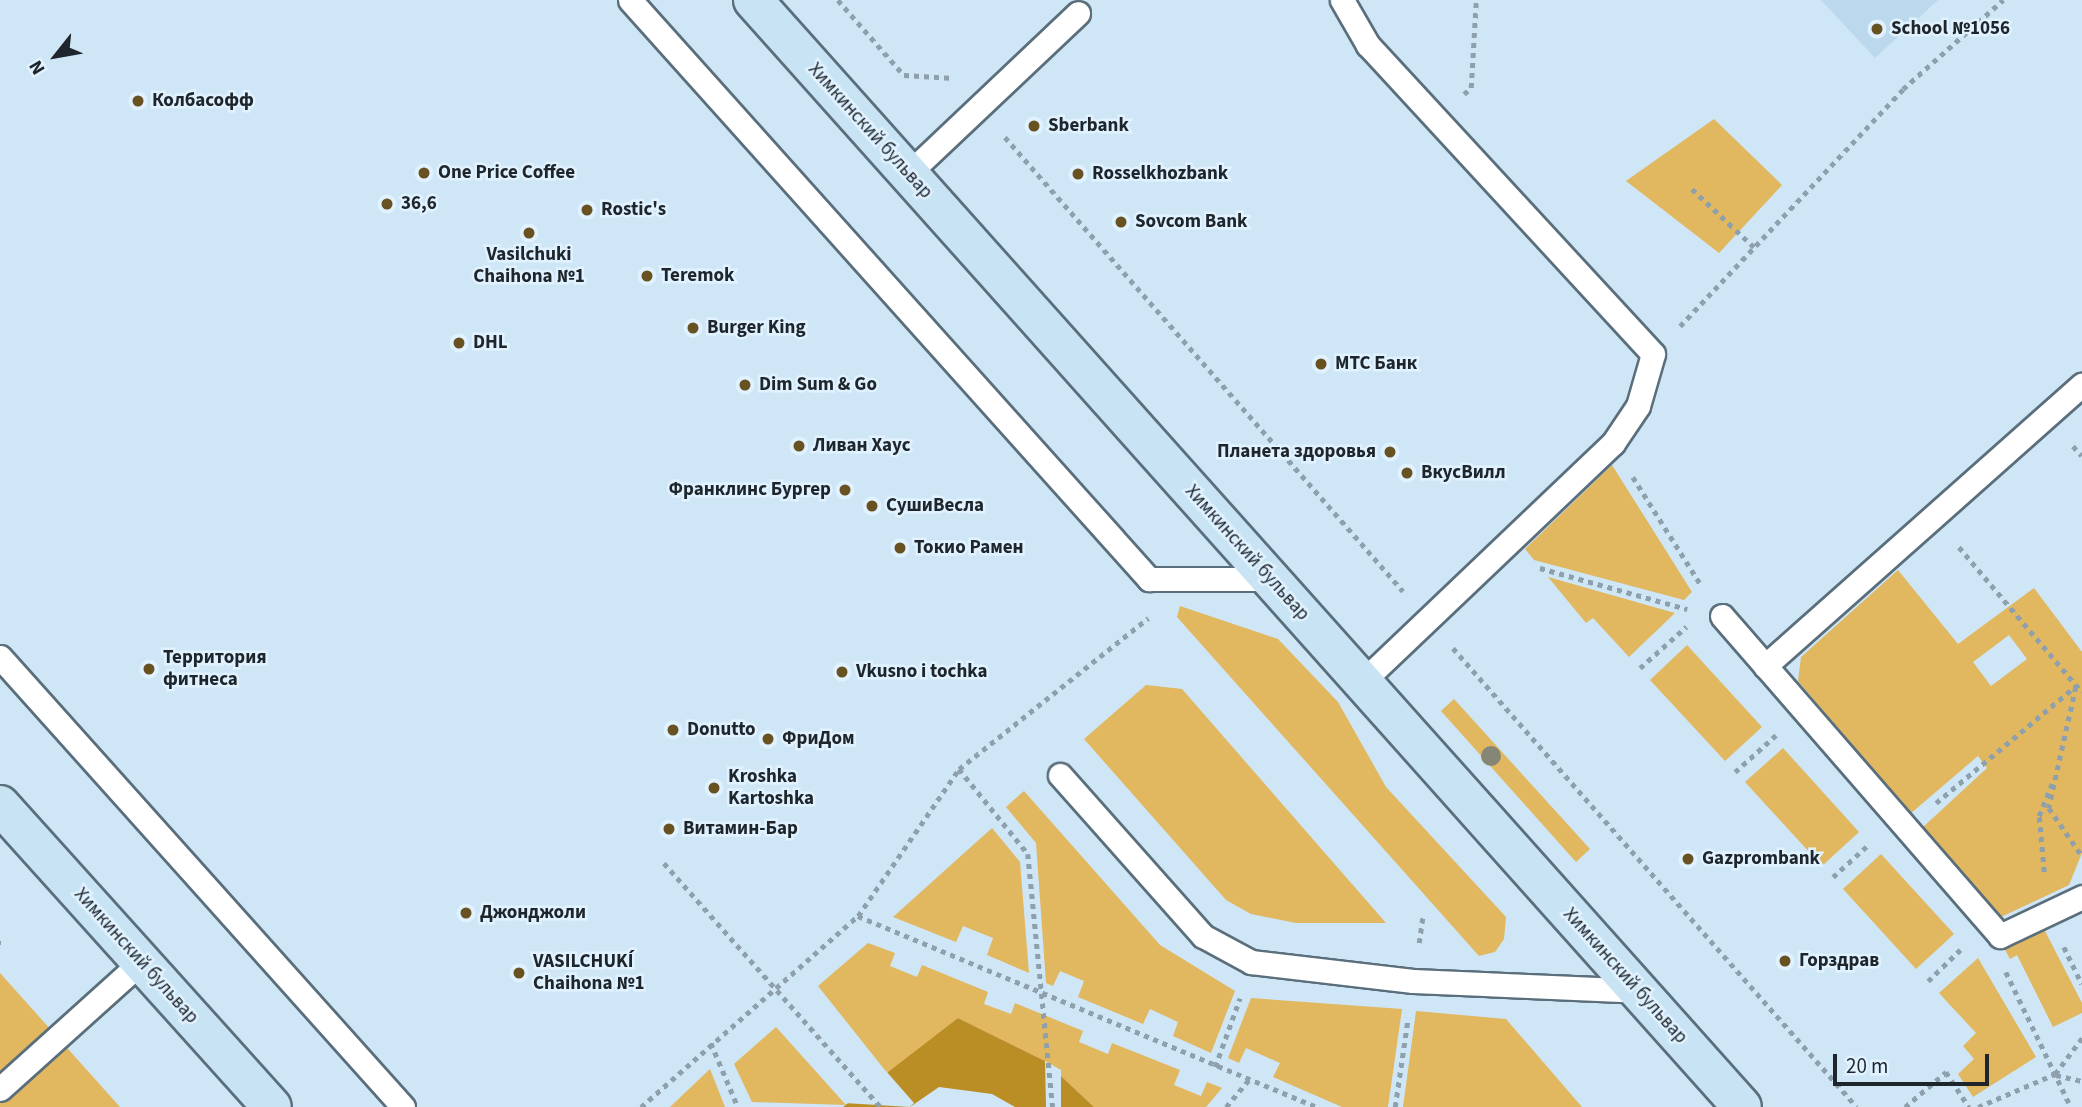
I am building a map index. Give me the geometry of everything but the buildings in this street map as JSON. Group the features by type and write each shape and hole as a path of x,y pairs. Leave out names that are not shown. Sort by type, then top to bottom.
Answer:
{"main road":[{"name":"Химкинский бульвар","path":"753,0 1742,1107"},
{"name":"Химкинский бульвар","path":"0,805 272,1107"}],"lane":[{"path":"630,0 1149,579 1271,579"},
{"path":"1342,0 1368,45 1653,355 1638,406 1613,443 1362,681"},
{"path":"908,174 1078,13"},
{"path":"1765,666 1937,519 2082,385"},
{"path":"1712,615 1765,666 2000,936 2082,897"},
{"path":"0,657 402,1107"},
{"path":"1060,775 1203,936 1251,962 1413,981 1638,991"},
{"path":"0,1089 141,962"}],"path":[{"path":"838,0 904,75 952,77 1857,1107"},
{"path":"1437,120 1471,88 1476,0"},
{"path":"1653,355 1903,89 2003,0"},
{"path":"1692,189 1754,247"},
{"path":"1613,443 1712,615"},
{"path":"1937,519 2082,692"},
{"path":"1495,555 1712,615"},
{"path":"644,1105 711,1043 858,916 959,769 1159,608"},
{"path":"1640,668 1712,615"},
{"path":"2077,686 2052,784 2049,808 2082,856"},
{"path":"1833,877 2077,686"},
{"path":"1735,772 1803,709"},
{"path":"959,769 1028,854 1040,996 1051,1065 1053,1107"},
{"path":"2048,913 2039,816 2052,784"},
{"path":"664,863 881,1107"},
{"path":"1418,951 1423,915"},
{"path":"858,916 1040,996 1316,1107"},
{"path":"2000,936 1995,950 2071,1107"},
{"path":"1215,1067 1242,992"},
{"path":"1395,1107 1409,1010"},
{"path":"1978,1107 2055,1074 2082,1038"},
{"path":"711,1043 738,1107"},
{"path":"1905,1107 1946,1072 1969,1107"},
{"path":"2055,1074 2082,1081"},
{"path":"1226,1107 1250,1080"}],"shaded area":[{"name":"School №1056","path":"1821,0 1938,0 1875,58"},
{"path":"1714,119 1782,185 1719,253 1626,181"},
{"path":"1612,465 1692,592 1684,600 1534,560 1525,549"},
{"path":"1898,570 1958,644 2034,588 2082,652 2082,853 2069,885 2001,917 1922,828 1987,768 1978,756 1910,814 1798,681 1801,657","holes":["2009,635 2027,659 1991,686 1973,662"]},
{"path":"1548,577 1675,613 1629,657 1593,618 1586,623"},
{"path":"1180,606 1278,639 1338,702 1386,787 1506,917 1504,939 1495,952 1479,956 1177,617"},
{"path":"1687,645 1762,727 1725,761 1650,680"},
{"path":"1146,685 1182,689 1386,923 1296,923 1251,914 1226,900 1084,739"},
{"path":"1454,699 1590,849 1576,862 1441,711"},
{"path":"1783,748 1859,832 1822,866 1745,782"},
{"path":"1024,791 1160,945 1235,991 1211,1053 1173,1036 1178,1022 1150,1009 1143,1024 1078,997 1084,981 1060,971 1053,986 1046,983 1036,843 1006,807"},
{"path":"992,828 1020,862 1029,973 987,955 993,938 963,926 956,942 893,917"},
{"path":"1881,854 1954,934 1916,969 1843,889"},
{"path":"2044,929 2082,1003 2082,1013 2053,1027 2017,955 2010,959 2004,948"},
{"path":"868,943 895,953 890,966 917,977 922,965 988,992 984,1004 1011,1014 1015,1003 1083,1031 1079,1042 1108,1054 1112,1043 1180,1070 1174,1085 1201,1096 1207,1082 1222,1088 1206,1107 1094,1107 1045,1061 958,1018 888,1074 818,986"},
{"path":"1978,958 2036,1057 1973,1097 1958,1074 1974,1059 1963,1046 1976,1033 1939,993"},
{"path":"0,973 120,1107 0,1107"},
{"path":"1251,998 1402,1009 1388,1107 1342,1107 1273,1077 1280,1063 1246,1048 1239,1063 1228,1058"},
{"path":"1416,1011 1506,1019 1582,1107 1403,1107"},
{"path":"958,1018 1045,1061 1094,1107 1015,1107 992,1094 939,1087 910,1107 843,1107"},
{"path":"776,1027 846,1105 752,1102 734,1064"},
{"path":"710,1069 725,1107 670,1107"}],"pier":[{"path":"1045,1061 1061,1070 1061,1107 1046,1107"},
{"path":"886,1071 914,1103 910,1107 844,1103"}],"place":[{"name":"School №1056","path":"1877,29"},
{"name":"Колбасофф","path":"138,101"},
{"name":"Sberbank","path":"1034,126"},
{"name":"One Price Coffee","path":"424,173"},
{"name":"Rosselkhozbank","path":"1078,174"},
{"name":"36,6","path":"387,204"},
{"name":"Rostic's","path":"587,210"},
{"name":"Sovcom Bank","path":"1121,222"},
{"name":"Vasilchuki Chaihona №1","path":"529,233"},
{"name":"Teremok","path":"647,276"},
{"name":"Burger King","path":"693,328"},
{"name":"DHL","path":"459,343"},
{"name":"МТС Банк","path":"1321,364"},
{"name":"Dim Sum & Go","path":"745,385"},
{"name":"Ливан Хаус","path":"799,446"},
{"name":"Планета здоровья","path":"1390,452"},
{"name":"ВкусВилл","path":"1407,473"},
{"name":"Франклинс Бургер","path":"845,490"},
{"name":"СушиВесла","path":"872,506"},
{"name":"Токио Рамен","path":"900,548"},
{"name":"Территория фитнеса","path":"149,669"},
{"name":"Vkusno i tochka","path":"842,672"},
{"name":"Donutto","path":"673,730"},
{"name":"ФриДом","path":"768,739"},
{"name":"Kroshka Kartoshka","path":"714,788"},
{"name":"Витамин-Бар","path":"669,829"},
{"name":"Gazprombank","path":"1688,859"},
{"name":"Джонджоли","path":"466,913"},
{"name":"Горздрав","path":"1785,961"},
{"name":"VASILCHUKÍ Chaihona №1","path":"519,973"}]}
